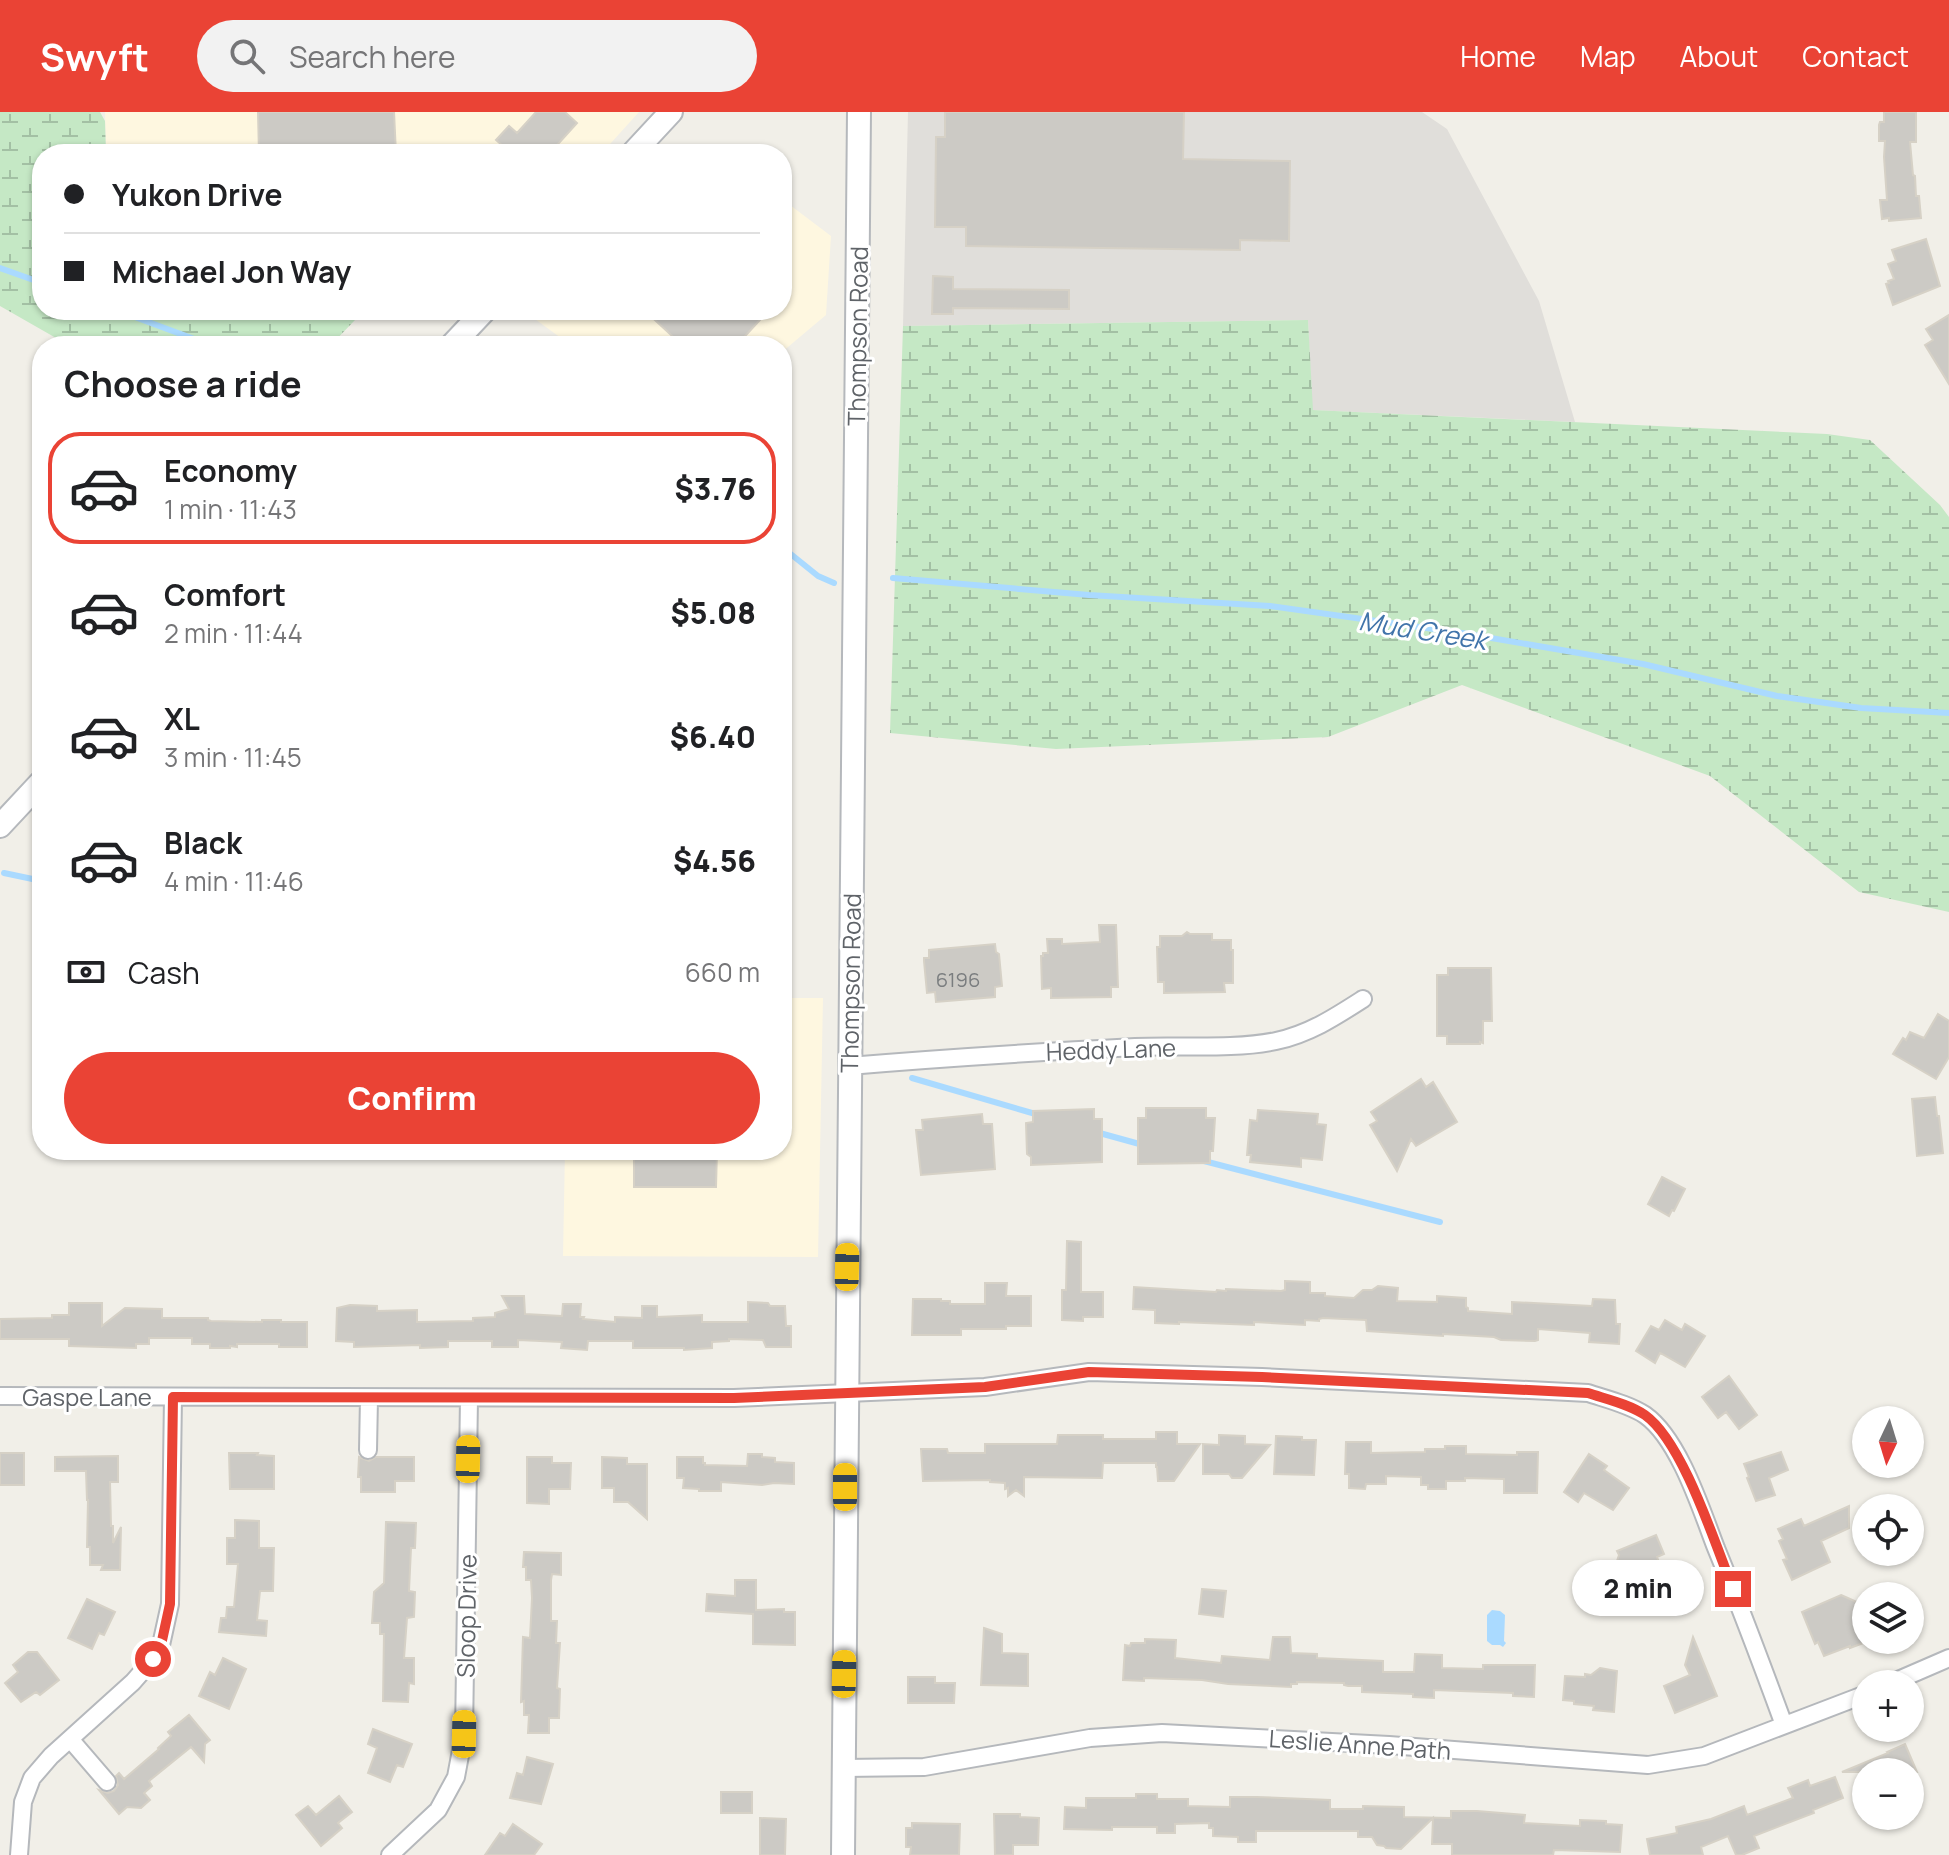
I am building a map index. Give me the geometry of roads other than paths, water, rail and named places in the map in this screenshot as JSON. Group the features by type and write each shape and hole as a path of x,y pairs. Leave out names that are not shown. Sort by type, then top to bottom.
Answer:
{"street":[{"path":"641,144 671,112"},
{"name":"Thompson Road","path":"843,1855 859,112"},
{"path":"460,336 476,320"},
{"path":"0,826 32,792"},
{"name":"Heddy Lane","path":"849,1066 1002,1053 1274,1042 1330,1021 1363,999"},
{"name":"Gaspe Lane","path":"0,1396 734,1398 985,1387 1089,1372 1588,1393 1644,1415 1662,1431 1686,1472 1784,1725"},
{"path":"19,1855 23,1802 32,1778 51,1756 133,1682 161,1645 170,1604 173,1397"},
{"path":"368,1450 369,1398"},
{"name":"Sloop Drive","path":"390,1855 438,1810 456,1777 464,1734 469,1398"},
{"path":"1921,1670 1949,1658"},
{"name":"Leslie Anne Path","path":"843,1768 924,1767 1090,1738 1162,1733 1389,1745 1648,1765 1704,1756 1852,1699"},
{"path":"70,1739 107,1782"}],"water":[{"path":"1492,1610 1505,1615 1506,1643 1503,1647 1487,1641 1487,1615"}],"waterway":[{"name":"Mud Creek","path":"0,268 32,279"},
{"name":"Mud Creek","path":"143,320 186,336"},
{"name":"Mud Creek","path":"792,555 818,576 834,583"},
{"name":"Mud Creek","path":"893,578 1089,595 1270,606 1462,633 1643,664 1777,696 1861,708 1949,713"},
{"path":"4,873 32,879"},
{"path":"912,1078 1039,1115"},
{"path":"1096,1132 1143,1145"},
{"path":"1204,1161 1440,1222"}]}
